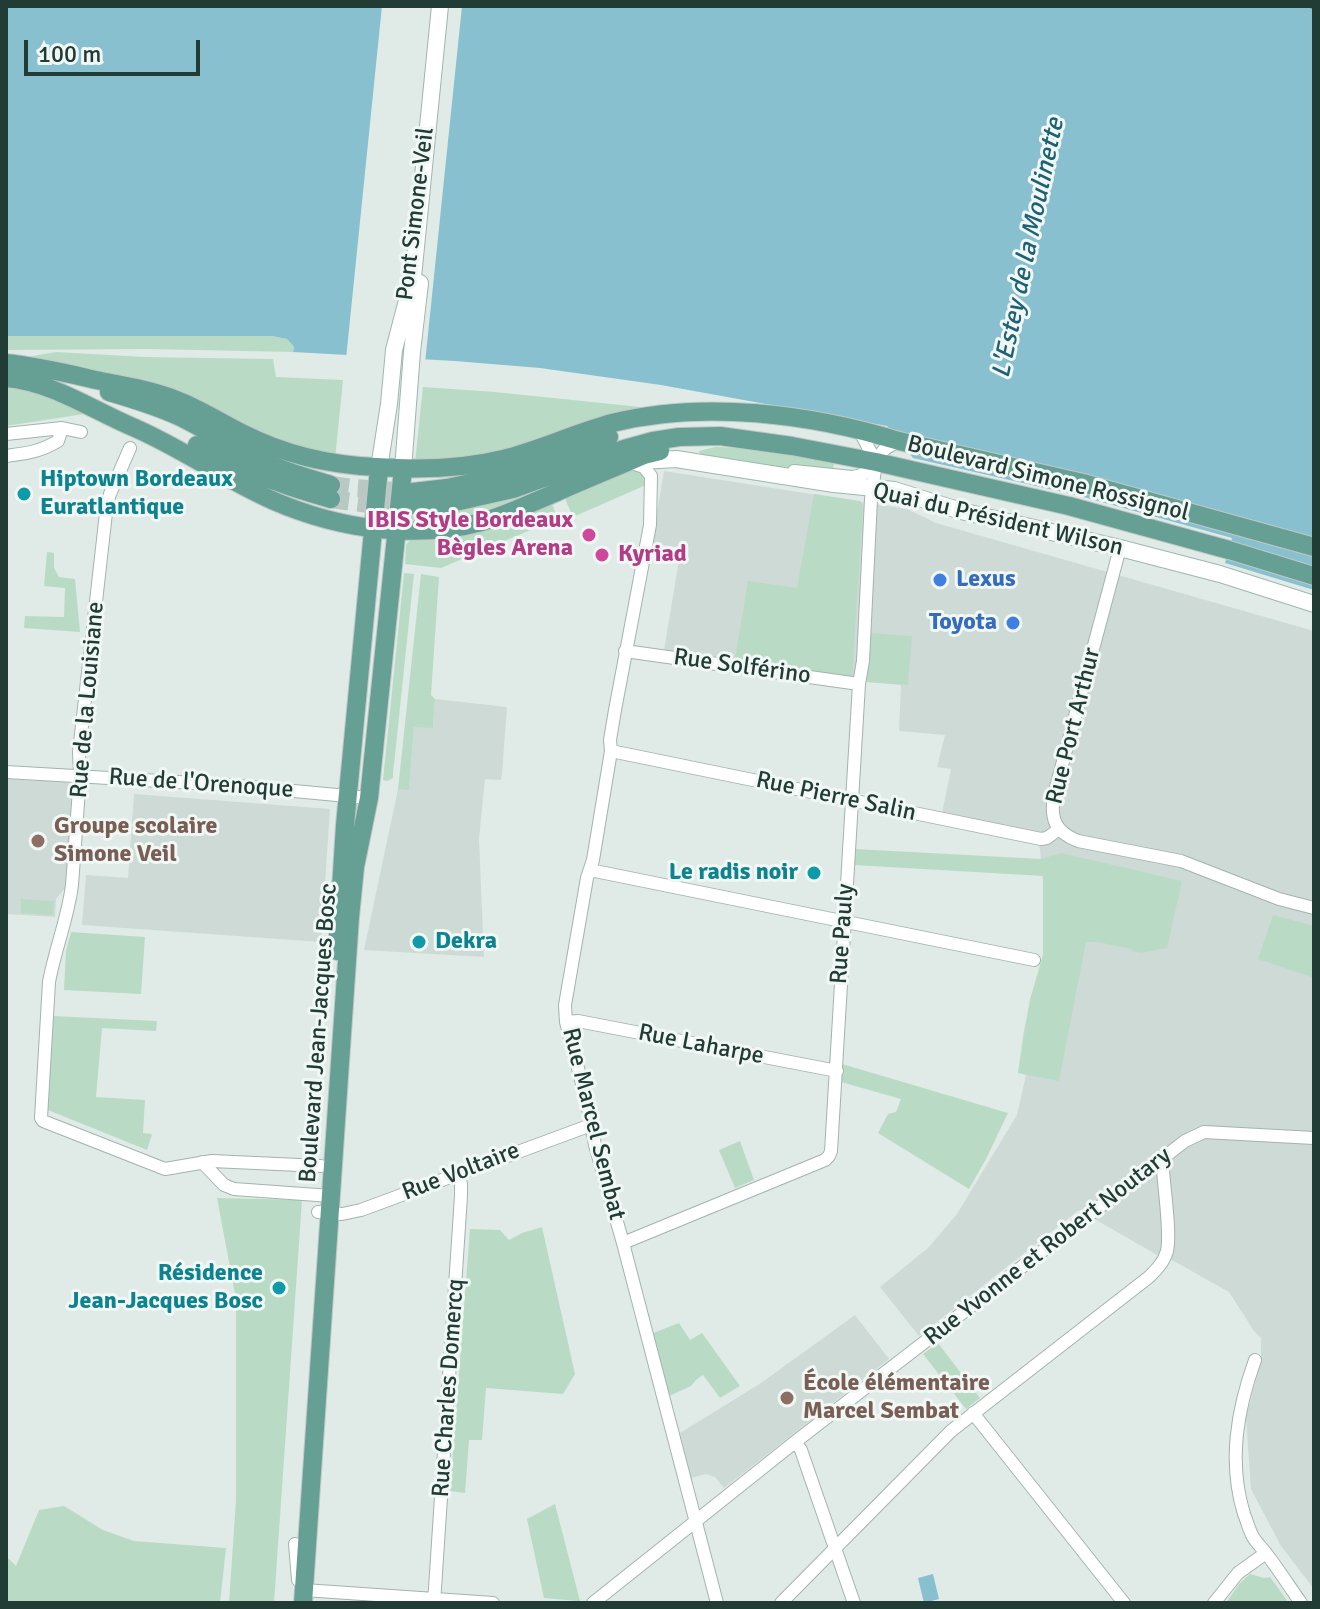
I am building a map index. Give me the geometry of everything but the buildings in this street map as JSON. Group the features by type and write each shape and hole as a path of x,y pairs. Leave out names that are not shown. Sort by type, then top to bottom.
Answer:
{"main road":[{"name":"Pont Simone-Veil","path":"379,468 394,350 413,277 440,6"},
{"name":"Pont Simone-Veil","path":"403,469 449,6"},
{"path":"6,363 162,394 261,441 300,455 379,468 448,468 504,459 591,429 646,416 722,412 807,420"},
{"path":"44,369 159,408 267,464 331,492 262,478 175,433 139,418 75,399"},
{"path":"6,378 40,384 75,399 158,438 274,501 329,521 373,529 455,528 484,521 660,451 768,442"},
{"path":"768,442 701,435 653,441 513,489 451,503 412,499 508,475 596,441 648,428 807,420"},
{"name":"Boulevard Simone Rossignol","path":"807,420 1083,483 1314,547"},
{"name":"Boulevard Simone Rossignol","path":"768,442 876,462 1069,506 1314,576"},
{"name":"Quai du Président Wilson","path":"629,462 676,459 894,490 961,511 1220,574 1314,604"},
{"name":"Boulevard Jean-Jacques Bosc","path":"297,1600 325,1204 321,1166 337,917 379,468"},
{"name":"Boulevard Jean-Jacques Bosc","path":"297,1600 295,1544 355,867 369,798 403,469"}],"street":[{"path":"6,456 45,449 58,441 62,428"},
{"path":"6,434 62,428 81,432"},
{"path":"859,430 876,462"},
{"path":"738,469 852,477 867,473 883,450 899,441"},
{"name":"Rue de la Louisiane","path":"130,448 107,504 79,752 80,776 70,901 49,982 41,1118 165,1169 202,1162 321,1166"},
{"name":"Rue Marcel Sembat","path":"629,462 644,467 651,476 650,525 625,651 610,740 611,751 565,1005 566,1022 717,1603"},
{"name":"Rue Pauly","path":"623,1243 825,1160 831,1151 859,684 876,462"},
{"name":"Rue Port Arthur","path":"1120,548 1054,795 1053,818 1066,836 1078,841 1181,861 1279,899 1314,908"},
{"name":"Rue Solférino","path":"625,651 859,684"},
{"name":"Rue Pierre Salin","path":"611,751 1041,839 1059,829"},
{"name":"Rue de l'Orenoque","path":"6,772 229,785 369,798"},
{"path":"347,796 352,825 343,917 347,955"},
{"path":"590,870 1034,960"},
{"name":"Rue Laharpe","path":"566,1022 590,1023 837,1071"},
{"name":"Rue Voltaire","path":"325,1204 342,1214 361,1210 591,1125"},
{"name":"Rue Yvonne et Robert Noutary","path":"593,1603 795,1442 1185,1141 1204,1132 1314,1138"},
{"path":"202,1162 224,1185 234,1189 325,1204"},
{"path":"781,1603 951,1431 1160,1265 1167,1253 1168,1240 1163,1169 1158,1162"},
{"name":"Rue Charles Domercq","path":"434,1601 461,1196 458,1173"},
{"path":"1255,1360 1239,1414 1236,1466 1241,1503 1253,1538 1301,1603"},
{"path":"973,1413 1124,1603"},
{"path":"795,1442 801,1450 854,1603"},
{"path":"1214,1603 1238,1573 1266,1553"},
{"path":"1266,1553 1282,1565 1310,1603"},
{"path":"297,1600 493,1603"}],"shaded area":[{"path":"664,471 907,509 936,523 1314,631 1314,1589 1281,1546 1251,1489 1246,1417 1261,1361 1261,1338 1229,1292 1079,1210 919,1336 880,1287 929,1247 957,1214 1017,1115 1026,1075 1018,1073 1023,1035 1043,955 1044,892 1040,849 1035,831 942,813 951,769 937,767 945,735 899,731 901,685 664,650 681,548 652,543"},
{"path":"435,699 507,707 501,780 485,779 479,839 484,957 364,950 398,789 409,789 414,727 433,727"},
{"name":"Groupe scolaire Simone Veil","path":"43,777 58,777 69,784 73,796 67,886 56,899 55,917 6,914 6,779 38,781"},
{"path":"134,794 330,809 321,942 82,925 86,875 128,878"},
{"name":"École élémentaire Marcel Sembat","path":"855,1315 889,1359 724,1488 715,1477 706,1474 691,1478 680,1433 761,1383"}],"green space":[{"path":"6,336 272,336 287,339 294,347 293,352 6,350"},
{"path":"56,352 273,359 276,377 343,380 335,459 312,454 171,393 85,367 22,358"},
{"path":"423,387 660,409 495,454 415,462"},
{"path":"6,388 47,394 84,414 6,426"},
{"path":"715,447 748,448 834,463 833,470 781,467 700,454 699,451"},
{"path":"639,449 473,518 408,524 409,512"},
{"path":"634,467 646,476 646,485 573,517 566,495"},
{"path":"814,494 860,501 863,505 852,678 735,659 748,581 797,588"},
{"path":"550,503 556,515 554,520 441,568 405,564 406,545 413,536"},
{"path":"47,552 54,553 54,568 59,577 75,579 80,632 24,628 25,616 64,617 65,588 44,586"},
{"path":"404,573 414,574 393,778 387,781 383,780"},
{"path":"421,574 439,577 431,695 435,699 433,728 414,727 409,790 398,789"},
{"path":"870,633 912,636 908,685 867,682"},
{"path":"855,849 1041,859 1061,853 1182,881 1167,948 1141,953 1086,942 1059,1081 1018,1073 1030,1000 1043,955 1043,876 854,865"},
{"path":"21,899 54,901 53,915 21,913"},
{"path":"1273,915 1314,926 1314,978 1258,959"},
{"path":"71,932 145,937 141,994 64,990 66,951"},
{"path":"53,1016 157,1021 156,1031 102,1028 96,1097 145,1100 143,1133 152,1134 147,1150 48,1110"},
{"path":"842,1064 1008,1113 969,1189 878,1133 888,1114 896,1112 901,1099 841,1082"},
{"path":"740,1141 754,1180 735,1188 719,1150"},
{"path":"217,1198 302,1200 274,1603 229,1603 236,1500 236,1299"},
{"path":"542,1227 575,1374 563,1394 486,1388 482,1440 469,1440 465,1493 450,1491 470,1229 500,1230 509,1240"},
{"path":"679,1323 690,1340 702,1333 740,1386 720,1398 703,1375 691,1386 669,1396 653,1333"},
{"path":"938,1343 980,1398 966,1409 923,1354"},
{"path":"555,1504 580,1601 544,1598 527,1519"},
{"path":"64,1506 103,1530 134,1541 226,1548 220,1603 6,1601 6,1556 16,1566 39,1510"},
{"path":"1250,1574 1270,1577 1289,1603 1226,1603"}],"water":[{"name":"L'Estey de la Moulinette","path":"6,6 1314,6 1314,590 1225,563 1232,538 1080,496 913,458 887,426 661,385 540,368 293,352 294,347 287,339 272,336 6,336"},
{"path":"933,1574 939,1599 924,1603 918,1578"}],"pier":[{"path":"382,6 462,6 425,363 346,359"}],"ferry route":[{"path":"1306,6 1314,8"}],"tunnel":[{"path":"331,485 413,492"},
{"path":"331,499 389,507 412,505"}],"place":[{"name":"Hiptown Bordeaux Euratlantique","path":"24,494"},
{"name":"IBIS Style Bordeaux Bègles Arena","path":"589,535"},
{"name":"Kyriad","path":"602,555"},
{"name":"Lexus","path":"940,580"},
{"name":"Toyota","path":"1013,623"},
{"name":"Groupe scolaire Simone Veil","path":"38,841"},
{"name":"Le radis noir","path":"814,873"},
{"name":"Dekra","path":"419,942"},
{"name":"Résidence Jean-Jacques Bosc","path":"279,1288"},
{"name":"École élémentaire Marcel Sembat","path":"787,1398"}]}
